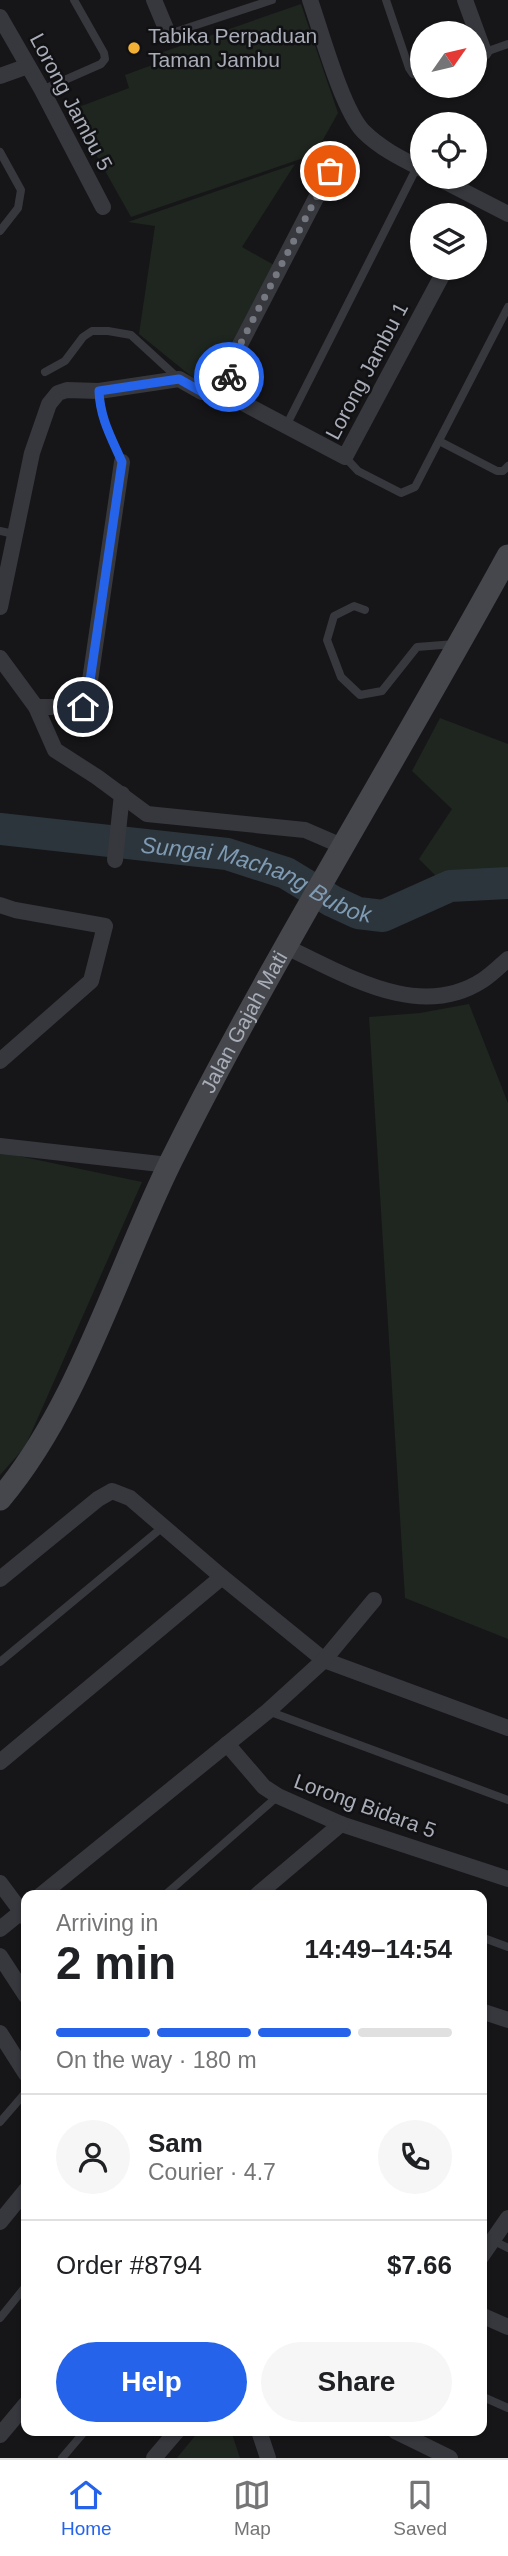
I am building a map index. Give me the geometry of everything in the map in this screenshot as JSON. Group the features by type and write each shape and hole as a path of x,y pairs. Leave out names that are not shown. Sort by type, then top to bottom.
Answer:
{"main road":[{"name":"Jalan Gajah Mati","path":"0,1499 35,1451 75,1377 170,1165 286,947 458,644 505,571"}],"street":[{"path":"155,0 167,31"},
{"path":"310,0 349,110 361,129 383,149 410,163"},
{"path":"466,0 471,21"},
{"name":"Lorong Jambu 5","path":"0,16 103,207"},
{"path":"0,76 28,66"},
{"path":"0,607 7,532 49,404 58,393 67,390 99,391 179,379 202,392 230,386 228,375 231,362 330,171"},
{"path":"459,189 508,214"},
{"name":"Lorong Jambu 1","path":"230,386 243,403 345,457 440,280"},
{"path":"36,707 76,708 83,707 87,701 122,462"},
{"path":"0,657 36,707 55,750 122,794 147,814 305,830 337,855"},
{"path":"115,860 122,794"},
{"path":"0,905 104,926 91,981 0,1061"},
{"path":"286,947 374,988 404,995 440,995 466,989 484,980 508,959"},
{"path":"0,1146 170,1165"},
{"path":"0,1579 98,1499 112,1491 130,1498 324,1660 508,1728"},
{"path":"0,1762 222,1577"},
{"path":"47,1890 268,1711 324,1660 374,1600"},
{"name":"Lorong Bidara 5","path":"227,1744 264,1787 278,1796 341,1824 508,1879"},
{"path":"263,1890 341,1824"},
{"path":"0,1883 21,1907"},
{"path":"0,1929 21,1915"},
{"path":"0,1956 21,1989"},
{"path":"487,2013 508,2020"},
{"path":"0,2034 21,2066"},
{"path":"0,2222 21,2196"},
{"path":"487,2248 508,2218"},
{"path":"487,2318 508,2327"},
{"path":"0,2435 21,2409"},
{"path":"154,2458 173,2436"},
{"path":"261,2436 268,2458"},
{"path":"405,2436 450,2458"}],"lane":[{"path":"42,90 101,64 105,59 104,52 74,0"},
{"path":"233,0 237,12"},
{"path":"167,31 175,32 272,0"},
{"path":"386,0 410,70"},
{"path":"487,51 508,44"},
{"path":"0,152 21,190 18,208 0,231"},
{"path":"330,171 353,179"},
{"path":"286,426 410,185"},
{"path":"345,457 358,471 401,493 415,487 508,307"},
{"path":"45,372 65,361 83,337 92,331 108,331 131,335 179,379"},
{"path":"99,391 105,429 122,462"},
{"path":"439,441 497,471 503,471 508,466"},
{"path":"365,610 354,606 334,616 327,640 341,677 360,695 382,691 417,648 458,644"},
{"path":"0,1662 164,1526"},
{"path":"268,1711 508,1800"},
{"path":"171,1890 278,1796"},
{"path":"487,1939 508,1947"},
{"path":"0,2122 21,2098"},
{"path":"492,2240 508,2248"},
{"path":"0,2318 4,2306 21,2291"},
{"path":"487,2399 508,2408"},
{"path":"62,2458 81,2436"}],"shaded area":[{"path":"301,4 338,113 315,154 131,217 71,110 129,88 125,75 166,60 163,52"},
{"path":"295,164 242,247 274,265 207,389 139,334 155,226 128,222"},
{"path":"440,718 508,744 508,872 439,879 419,859 452,809 412,771"},
{"path":"469,1004 508,1103 508,1639 405,1598 369,1017 420,1013"},
{"path":"0,1152 142,1182 25,1447 0,1475"},
{"path":"195,2436 233,2436 240,2458 177,2458"}],"waterway":[{"name":"Sungai Machang Bubok","path":"0,829 227,854 286,873 332,901 358,913 383,916 450,886 508,883"}],"way so far":[{"path":"229,377 231,362 330,171"}],"place":[{"name":"Tabika Perpaduan Taman Jambu","path":"134,48"}],"route":[{"path":"83,707 87,701 122,462 105,429 99,391 179,379 202,392 230,386 229,377"}]}
